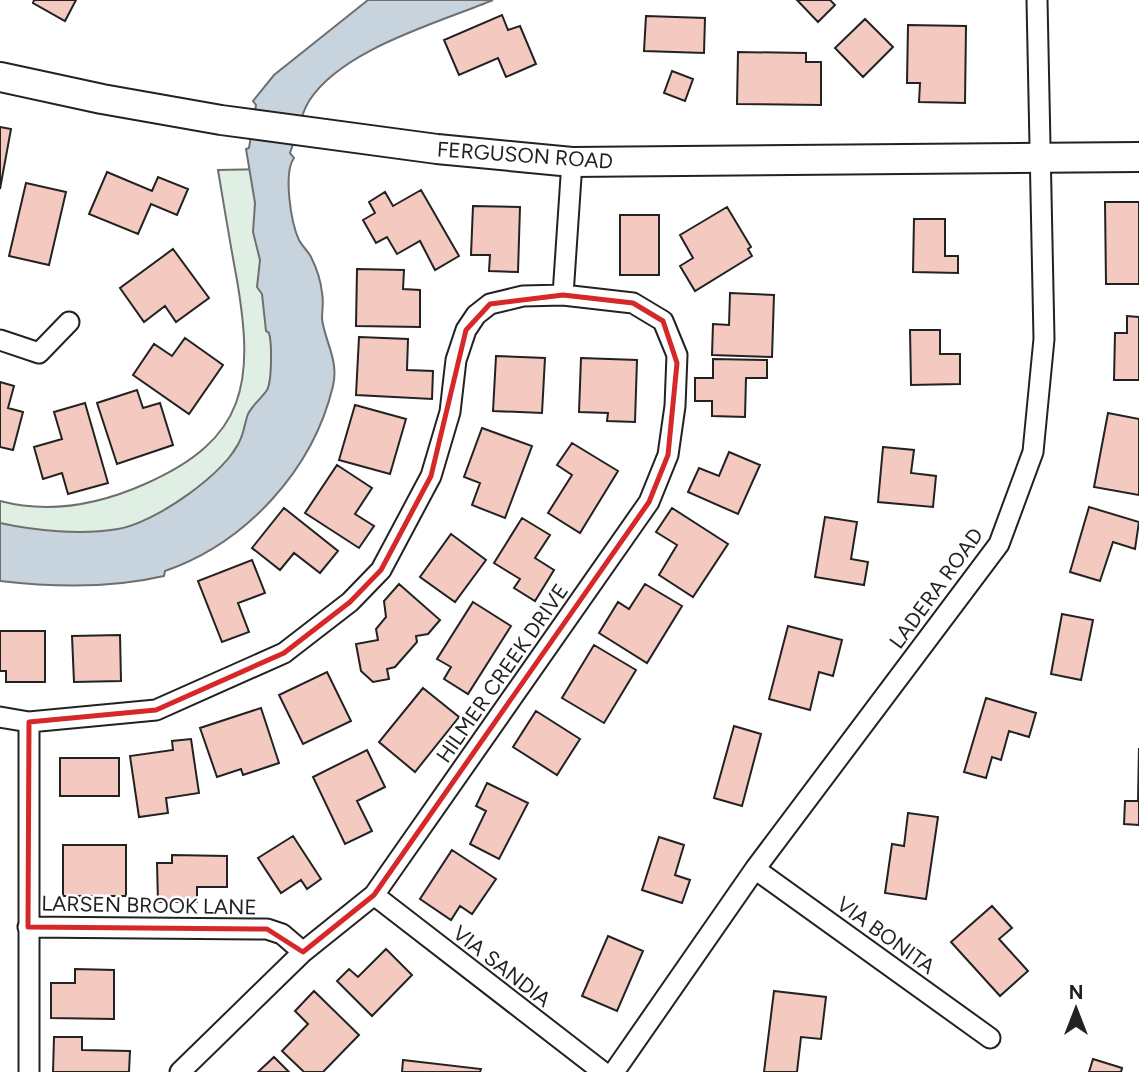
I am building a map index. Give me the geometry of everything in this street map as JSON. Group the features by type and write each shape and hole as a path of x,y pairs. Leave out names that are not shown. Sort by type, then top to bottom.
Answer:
{"street":[{"name":"LADERA ROAD","path":"614,1072 755,869 999,544 1033,452 1044,339 1037,0"},
{"name":"FERGUSON ROAD","path":"0,77 102,99 246,123 572,162 1139,157"},
{"path":"563,295 572,162"},
{"name":"HILMER CREEK DRIVE","path":"0,717 29,722 156,710 284,653 340,611 381,570 431,476 450,412 456,360 466,330 475,315 491,304 523,296 563,295 633,303 663,321 672,339 677,363 668,454 649,502 374,895 303,952 180,1072"},
{"path":"0,340 39,353 69,322"},
{"path":"29,722 29,1072"},
{"name":"VIA BONITA","path":"755,869 990,1038"},
{"name":"VIA SANDIA","path":"374,895 603,1072"},
{"name":"LARSEN BROOK LANE","path":"28,927 267,929 282,934 303,952"}],"highlighted area":[{"path":"563,295 633,303 663,321 677,363 668,455 649,502 374,895 303,952 267,929 28,927 29,722 156,710 284,653 350,602 381,570 431,476 466,330 490,304"}],"green space":[{"path":"268,169 296,354 191,518 0,553 0,501 56,507 92,502 128,491 179,466 205,447 224,426 236,403 243,377 244,348 237,280 218,170"}],"shaded area":[{"path":"368,0 493,0 419,28 367,52 324,83 303,113 290,153 294,158 289,175 289,198 296,232 311,257 319,279 323,299 322,319 334,368 333,386 310,446 272,500 248,522 223,542 165,571 164,576 124,583 82,585 0,581 0,523 74,532 104,531 133,525 188,494 222,466 234,451 248,414 267,390 271,371 270,338 266,331 262,294 257,287 260,260 253,232 255,203 246,149 249,148 256,105 253,101 274,75"}],"building":[{"path":"34,0 76,0 65,21 33,3"},
{"path":"797,0 830,0 835,5 818,22"},
{"path":"502,15 508,30 520,26 536,64 506,77 498,58 459,75 444,40"},
{"path":"646,16 705,18 704,53 644,51"},
{"path":"865,19 893,47 863,77 835,48"},
{"path":"908,25 966,26 965,103 919,102 920,83 907,83"},
{"path":"738,52 806,53 806,62 821,62 821,105 737,104"},
{"path":"672,71 693,79 685,101 664,93"},
{"path":"0,127 11,129 0,189"},
{"path":"107,172 152,191 158,177 188,189 177,215 151,204 138,234 89,214"},
{"path":"26,183 66,192 49,265 9,256"},
{"path":"421,190 459,256 435,270 420,241 397,254 387,237 376,243 363,220 375,213 369,202 385,192 393,206"},
{"path":"1105,202 1139,202 1139,284 1106,284"},
{"path":"473,206 520,207 518,272 489,271 490,255 471,255"},
{"path":"727,207 751,247 748,249 752,256 695,291 680,266 693,258 680,235"},
{"path":"620,215 659,215 659,275 620,275"},
{"path":"914,219 945,219 945,256 958,256 958,273 913,272"},
{"path":"173,249 209,298 176,322 165,306 144,322 120,288"},
{"path":"357,269 404,270 403,289 420,290 420,327 356,326"},
{"path":"730,293 774,295 772,357 712,355 713,324 729,325"},
{"path":"1127,316 1139,317 1139,380 1114,380 1115,333 1127,333"},
{"path":"910,330 940,330 940,354 960,354 960,384 911,385"},
{"path":"359,337 408,339 407,370 433,371 432,399 356,395"},
{"path":"185,338 223,365 189,414 133,375 154,344 172,356"},
{"path":"496,356 545,358 542,413 493,411"},
{"path":"581,358 637,360 635,422 607,421 608,413 579,412"},
{"path":"713,359 767,360 767,378 746,378 745,417 712,416 712,401 695,401 695,378 713,378"},
{"path":"0,382 14,386 8,408 23,412 13,450 0,447"},
{"path":"137,390 143,408 160,403 173,445 117,464 97,403"},
{"path":"85,403 108,483 68,494 62,473 43,479 34,447 62,439 54,412"},
{"path":"355,405 406,419 390,474 339,460"},
{"path":"1108,413 1139,419 1139,495 1094,487"},
{"path":"482,428 532,446 505,518 472,505 480,483 464,477"},
{"path":"572,443 618,471 580,533 548,513 572,475 557,465"},
{"path":"883,447 914,450 911,473 936,476 933,507 878,502"},
{"path":"729,452 760,465 738,514 688,492 699,468 719,476"},
{"path":"337,465 372,488 355,514 374,526 359,548 305,513"},
{"path":"1089,507 1139,522 1135,549 1113,542 1100,581 1070,572"},
{"path":"284,508 338,551 320,573 294,553 280,570 252,548"},
{"path":"672,508 728,544 693,597 659,575 677,545 656,532"},
{"path":"825,517 857,522 851,559 868,562 864,585 815,577"},
{"path":"522,518 550,535 535,558 554,570 535,601 514,588 520,579 494,563"},
{"path":"451,534 486,560 455,602 420,577"},
{"path":"252,560 265,593 238,603 249,632 222,642 198,581"},
{"path":"399,584 440,620 428,634 416,636 417,642 395,667 387,669 389,679 373,682 361,671 356,644 378,640 376,629 386,617 384,601"},
{"path":"645,584 682,606 647,663 599,633 618,602 629,609"},
{"path":"473,602 511,626 468,694 444,679 451,667 437,659"},
{"path":"1062,614 1093,620 1081,680 1051,674"},
{"path":"788,626 842,640 833,676 819,672 810,710 769,699"},
{"path":"0,631 45,631 45,682 6,682 6,671 0,671"},
{"path":"120,635 121,681 74,682 72,636"},
{"path":"594,645 636,670 604,723 562,698"},
{"path":"327,672 351,721 303,744 279,695"},
{"path":"423,688 459,717 415,772 379,742"},
{"path":"986,698 1036,713 1029,737 1009,731 1001,760 992,757 986,778 964,772"},
{"path":"261,708 279,763 243,775 241,769 217,777 200,728"},
{"path":"536,711 580,739 557,775 513,747"},
{"path":"734,726 761,734 742,806 714,798"},
{"path":"191,739 199,793 166,798 168,813 139,817 130,756 173,750 172,741"},
{"path":"1139,748 1139,825 1124,824 1125,801 1138,801"},
{"path":"367,750 385,787 357,801 372,831 345,844 313,777"},
{"path":"60,758 119,758 119,796 60,796"},
{"path":"487,783 528,803 499,859 470,844 486,811 476,806"},
{"path":"908,813 938,817 926,899 885,893 892,844 904,846"},
{"path":"293,836 321,879 307,889 301,880 281,893 258,858"},
{"path":"659,837 684,845 675,875 690,880 682,903 642,890"},
{"path":"63,845 126,845 126,896 63,896"},
{"path":"452,850 496,879 472,914 460,906 451,920 420,899"},
{"path":"172,855 227,856 227,887 197,887 197,902 158,902 157,863 172,863"},
{"path":"992,906 1012,928 999,939 1028,971 1000,996 951,942"},
{"path":"608,936 643,951 617,1011 582,996"},
{"path":"386,949 412,975 372,1016 337,981 349,969 358,977"},
{"path":"75,969 114,970 114,1019 51,1018 51,983 75,983"},
{"path":"314,991 359,1035 323,1072 304,1072 282,1051 308,1024 295,1011"},
{"path":"774,991 826,997 821,1039 801,1037 797,1072 764,1072"},
{"path":"54,1037 82,1037 82,1050 130,1051 129,1072 53,1072"},
{"path":"274,1057 289,1072 258,1072"},
{"path":"1093,1059 1122,1068 1121,1072 1089,1072"},
{"path":"403,1060 481,1069 480,1072 402,1072"}]}
